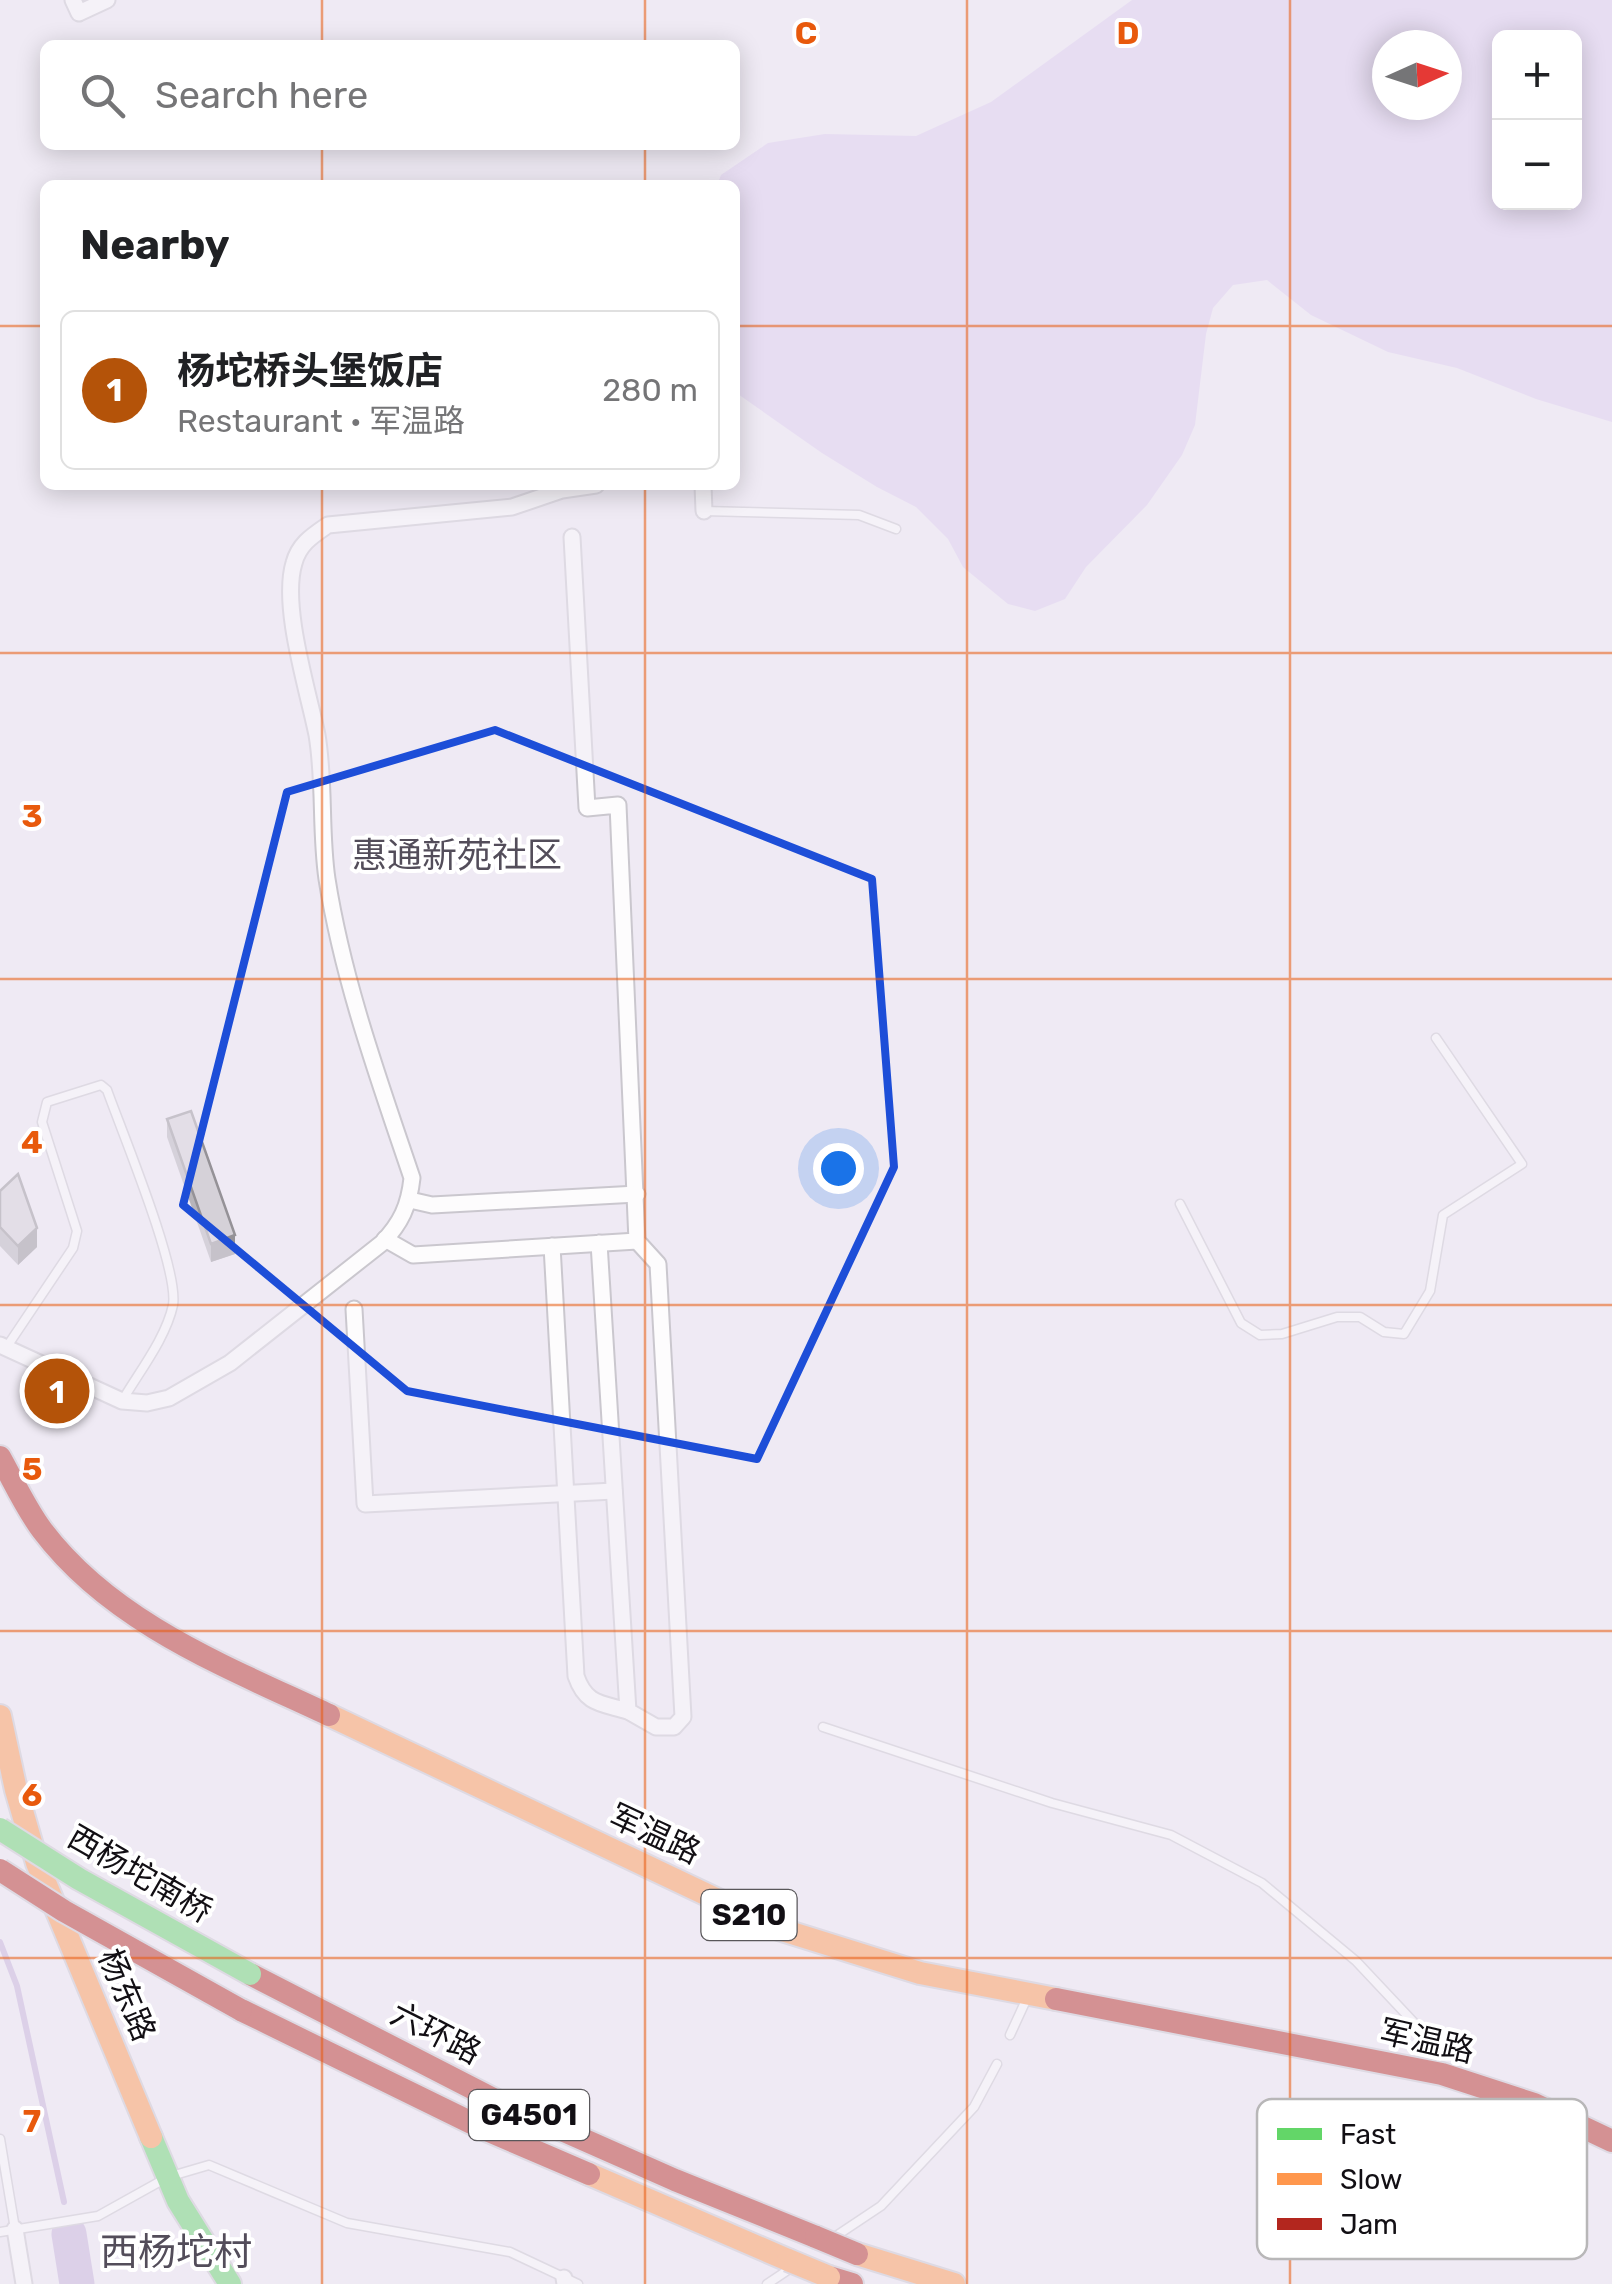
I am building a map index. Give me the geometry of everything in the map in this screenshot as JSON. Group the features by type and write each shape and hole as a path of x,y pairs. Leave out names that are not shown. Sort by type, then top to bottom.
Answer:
{"main road":[{"name":"军温路","path":"0,1457 31,1514 79,1569 126,1611 186,1647 779,1929 920,1974 1442,2074 1519,2099"},
{"name":"杨东路","path":"0,1716 38,1864 187,2219 230,2284"},
{"name":"西杨坨南桥","path":"0,1828 79,1879 250,1974"},
{"name":"六环路","path":"0,1870 240,2010 484,2129 852,2284"},
{"name":"六环路","path":"250,1974 501,2103 674,2180 857,2254 954,2284"},
{"name":"军温路","path":"1587,2129 1612,2141"}],"street":[{"path":"73,0 79,13 107,0"},
{"path":"3,1346 122,1401 146,1403 169,1398 230,1363 399,1225 410,1200 412,1178 369,1050 344,961 327,878 318,741 291,606 293,565 304,542 328,526 512,507 562,490"},
{"path":"703,490 704,511"},
{"path":"552,1246 576,1676 582,1694 592,1701 628,1711 656,1727 674,1727 683,1717 658,1264 637,1241 618,805 587,808 572,537"},
{"path":"410,1200 432,1205 637,1194"},
{"path":"385,1239 413,1255 637,1241"},
{"path":"600,1243 628,1711"},
{"path":"354,1308 365,1504 614,1491"},
{"path":"8,2230 24,2284"}],"lane":[{"path":"704,511 858,515 896,529"},
{"path":"1180,1204 1240,1322 1260,1334 1282,1334 1338,1317 1360,1317 1384,1332 1404,1334 1430,1291 1443,1215 1522,1164 1436,1038"},
{"path":"3,1346 73,1248 78,1231 42,1122 43,1112 47,1102 101,1085 107,1090 161,1244 174,1302 168,1322 122,1401"},
{"path":"823,1728 1052,1803 1172,1835 1262,1882 1356,1961 1436,2046"},
{"path":"1010,2034 1029,1993"},
{"path":"766,2284 880,2206 974,2108 997,2064"},
{"path":"0,2140 8,2230 98,2216 168,2177 209,2164 347,2223 510,2252 569,2282"}],"highlighted area":[{"path":"495,730 872,879 894,1167 757,1459 407,1391 183,1205 287,792"}],"shaded area":[{"path":"1132,0 1612,0 1612,422 1536,399 1457,368 1388,352 1311,315 1267,280 1233,285 1213,308 1195,425 1182,455 1147,505 1086,567 1065,599 1035,611 1008,604 963,567 948,539 916,507 822,453 740,396 740,180 719,180 768,143 825,134 916,136 991,102"}],"building":[{"path":"191,1111 235,1235 211,1244 167,1119"},
{"path":"18,1174 37,1228 18,1246 0,1227 0,1191"}],"waterway":[{"path":"0,1942 17,1986 64,2202"},
{"path":"69,2234 77,2284"}],"traffic: fast":[{"path":"0,1829 79,1879 250,1974"},
{"path":"151,2137 178,2201 230,2284"}],"traffic: slow":[{"path":"329,1715 779,1929 920,1973 1056,1999"},
{"path":"0,1716 37,1863 151,2137"},
{"path":"589,2174 788,2260"},
{"path":"857,2254 954,2284"},
{"path":"788,2260 829,2277"}],"traffic: jam":[{"path":"0,1457 42,1530 70,1563 102,1591 173,1639 329,1715"},
{"path":"0,1870 64,1911 241,2010"},
{"path":"250,1974 501,2103 816,2237"},
{"path":"1056,1999 1442,2074 1519,2099"},
{"path":"241,2010 484,2129 589,2174"},
{"path":"1587,2129 1612,2141"},
{"path":"816,2237 857,2254"},
{"path":"829,2277 852,2284"}],"place":[{"name":"杨坨桥头堡饭店","path":"57,1391"}],"district":[{"name":"惠通新苑社区","path":"457,855"},
{"name":"西杨坨村","path":"176,2252"}]}
